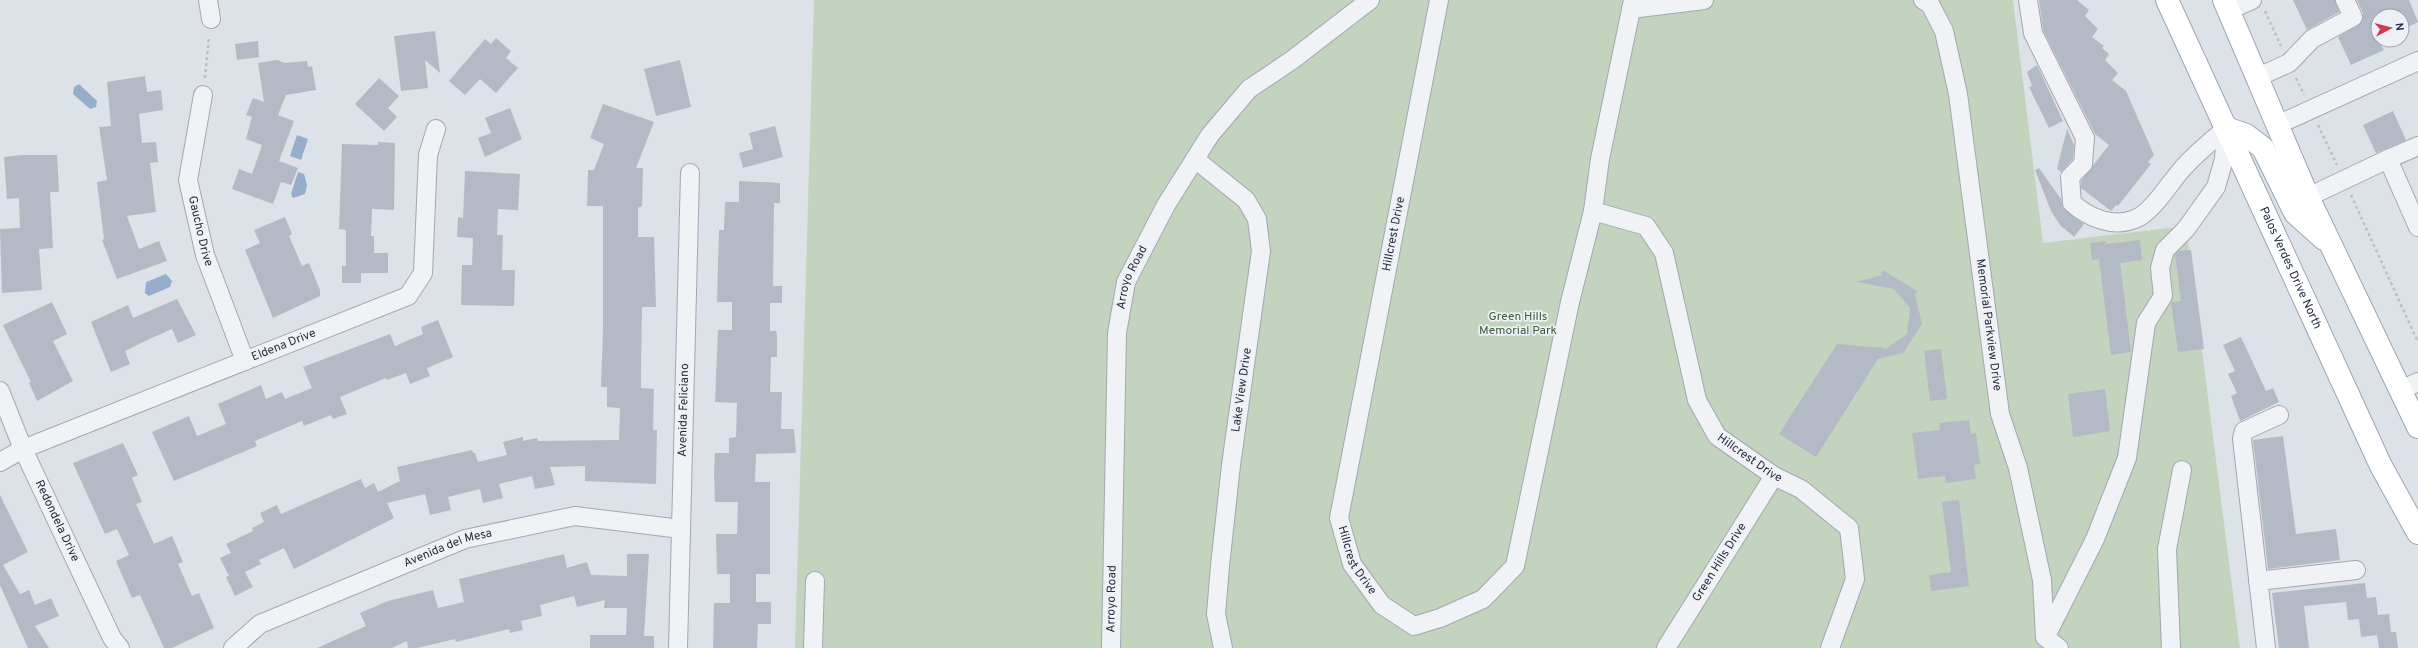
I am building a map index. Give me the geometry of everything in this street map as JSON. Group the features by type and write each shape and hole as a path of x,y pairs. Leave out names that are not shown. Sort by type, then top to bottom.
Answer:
{"main road":[{"name":"Palos Verdes Drive North","path":"2167,0 2382,466 2418,533"},
{"path":"2227,5 2308,197 2332,247 2409,386 2418,427"},
{"path":"2226,128 2246,135 2263,148 2295,213 2332,247"}],"street":[{"path":"208,0 211,19"},
{"name":"Arroyo Road","path":"1111,648 1117,333 1126,282 1146,242 1210,135 1249,89 1292,60 1370,0"},
{"name":"Hillcrest Drive","path":"1439,0 1339,518 1352,564 1382,605 1414,626 1440,618 1483,599 1515,566 1570,302 1593,210 1600,159 1626,24 1632,4"},
{"path":"1632,4 1704,0"},
{"name":"Memorial Parkview Drive","path":"1922,0 1930,4 1944,31 1958,94 2000,414 2018,468 2042,580 2049,644"},
{"path":"2028,0 2033,33 2085,138 2083,164 2070,178 2072,203 2082,212 2111,222 2135,219 2151,205 2183,167 2226,128"},
{"path":"2227,5 2252,0"},
{"path":"2258,77 2289,63 2312,39 2353,17 2345,0"},
{"path":"2277,125 2418,61"},
{"name":"Gaucho Drive","path":"203,95 188,180 205,255 245,361"},
{"path":"2049,644 2095,539 2127,458 2146,323 2163,296 2160,268 2165,250 2186,228 2216,187 2224,159 2226,128"},
{"name":"Eldena Drive","path":"0,462 23,449 408,296 423,273 428,155 436,129"},
{"path":"2308,197 2418,146"},
{"name":"Lake View Drive","path":"1195,159 1246,200 1257,219 1261,251 1231,465 1220,566 1216,614 1223,648"},
{"path":"2388,159 2418,227"},
{"name":"Avenida Feliciano","path":"678,648 690,173"},
{"name":"Hillcrest Drive","path":"1593,210 1646,226 1664,253 1697,400 1717,436 1774,476 1801,490 1849,528 1855,579 1830,648"},
{"name":"Redondela Drive","path":"0,391 23,449 112,638 120,648"},
{"path":"2266,648 2242,439 2244,431 2278,415"},
{"path":"2171,648 2167,549 2182,470"},
{"name":"Green Hills Drive","path":"1666,648 1774,476"},
{"name":"Avenida del Mesa","path":"233,648 260,624 465,539 575,516 681,529"},
{"path":"2258,581 2356,570"},
{"path":"813,648 815,581"}],"path":[{"path":"203,95 211,19"}],"green space":[{"name":"Green Hills Memorial Park","path":"814,0 2013,0 2043,243 2186,226 2240,648 795,648"}],"water":[{"path":"79,84 97,101 96,107 90,109 73,94 74,87"},
{"path":"297,135 308,139 301,160 290,156"},
{"path":"298,172 304,174 307,185 305,194 293,198 291,194"},
{"path":"166,274 172,281 170,287 149,296 145,293 146,282"}],"building":[{"path":"2039,0 2077,0 2089,10 2085,16 2098,29 2092,37 2104,46 2102,48 2109,54 2105,60 2118,73 2112,80 2126,91 2154,155 2148,162 2151,164 2118,206 2116,205 2111,211 2081,188 2081,181 2109,145 2095,134 2043,30"},
{"path":"2293,0 2335,0 2339,12 2307,30"},
{"path":"2357,0 2409,0 2418,22 2410,26 2410,8 2370,8 2370,48 2383,48 2384,50 2351,65 2338,37 2362,22 2363,13"},
{"path":"435,31 440,73 425,60 428,88 401,91 394,36"},
{"path":"496,38 511,51 506,58 518,68 496,93 480,79 465,95 449,81 485,39 491,44"},
{"path":"258,41 259,57 237,60 235,44"},
{"path":"277,60 284,63 307,61 308,67 312,66 316,90 286,95 278,115 294,121 279,161 298,168 291,185 281,182 273,204 232,189 239,169 252,174 262,145 246,139 252,117 246,115 253,98 264,102 258,63"},
{"path":"680,60 691,107 656,116 644,69"},
{"path":"2037,65 2063,121 2049,128 2029,87 2032,86 2027,72"},
{"path":"145,76 147,92 161,90 163,110 139,114 142,143 156,142 158,162 150,163 156,212 127,216 139,249 159,241 167,261 117,279 102,240 104,239 97,182 107,180 99,127 111,126 107,82"},
{"path":"379,78 399,96 388,108 397,117 384,131 355,104"},
{"path":"603,104 654,122 636,168 643,168 642,206 638,208 638,237 654,237 656,307 642,307 641,388 654,389 653,430 657,430 656,484 585,481 585,466 550,467 555,485 535,489 532,476 499,484 503,498 483,503 480,489 448,497 451,510 430,515 425,494 387,503 394,518 294,569 284,548 259,560 261,564 245,572 253,587 235,596 226,577 229,576 220,558 231,553 226,544 253,531 252,528 264,522 260,513 277,505 281,514 361,479 365,488 374,483 378,492 400,481 397,467 472,450 473,453 475,453 478,462 507,455 503,442 523,437 523,441 537,438 538,441 619,440 620,408 607,407 607,387 601,387 603,329 603,206 587,206 588,170 594,170 604,144 590,138"},
{"path":"510,108 522,139 485,157 478,138 491,133 485,118"},
{"path":"2393,111 2406,140 2376,153 2363,125"},
{"path":"775,126 783,157 743,168 739,153 753,149 749,133"},
{"path":"2067,129 2074,145 2073,159 2061,172 2057,169"},
{"path":"378,142 395,143 394,210 372,209 371,236 374,236 374,253 388,253 388,273 361,273 361,283 342,283 342,266 346,266 346,230 339,229 342,144 378,145"},
{"path":"23,155 57,155 59,192 50,192 53,248 39,249 42,290 2,293 0,229 20,228 19,198 7,199 4,157"},
{"path":"2039,168 2061,199 2063,208 2084,224 2074,237 2060,225 2051,211 2035,170"},
{"path":"465,171 520,174 518,210 498,209 497,235 503,235 502,270 515,270 514,306 461,305 462,265 472,265 473,238 457,237 458,217 463,218"},
{"path":"739,181 780,183 780,203 774,203 773,286 782,286 782,303 770,303 770,331 776,331 777,357 771,357 770,392 782,392 781,429 794,429 796,453 756,454 755,482 770,482 770,574 756,574 756,602 771,602 771,624 758,624 757,648 713,648 714,603 730,603 730,574 717,574 716,534 737,534 738,502 715,502 714,472 715,453 729,453 729,438 736,437 737,403 715,402 718,330 732,330 732,302 717,302 719,230 724,230 725,202 739,202"},
{"path":"285,217 292,234 289,236 302,266 309,263 320,290 320,296 273,318 245,250 260,243 254,230"},
{"path":"2140,240 2142,260 2120,263 2131,352 2111,355 2099,259 2092,260 2090,243 2106,241 2106,244"},
{"path":"2191,250 2204,349 2178,352 2171,302 2181,301 2175,255 2179,251"},
{"path":"1883,270 1918,292 1915,294 1922,324 1903,353 1878,359 1816,457 1779,434 1837,344 1885,348 1883,351 1907,334 1910,308 1894,289 1856,282 1882,275 1881,273"},
{"path":"177,299 196,335 178,343 172,329 125,351 130,364 111,372 91,322 128,305 133,318"},
{"path":"52,302 67,334 53,341 73,381 37,401 29,383 31,382 3,325"},
{"path":"438,320 453,357 427,368 430,376 410,384 406,373 387,380 386,378 340,397 347,414 333,419 331,415 304,426 302,421 255,441 257,446 174,481 152,432 189,416 197,436 226,424 218,404 261,385 266,399 282,392 285,399 312,388 303,367 390,334 395,346 423,334 421,327"},
{"path":"2241,337 2266,391 2273,388 2279,402 2240,421 2231,396 2237,393 2228,374 2235,371 2223,345"},
{"path":"1941,349 1947,399 1930,401 1924,351"},
{"path":"2105,389 2110,431 2073,437 2068,394"},
{"path":"1969,420 1971,434 1976,433 1980,464 1974,465 1976,479 1946,483 1945,476 1918,479 1912,433 1940,430 1939,423"},
{"path":"2283,436 2296,534 2336,529 2340,560 2268,569 2253,440"},
{"path":"123,443 138,475 132,478 142,502 136,504 154,544 172,536 183,562 178,564 192,596 199,593 214,628 172,648 164,648 140,595 132,598 116,561 129,555 117,529 105,534 73,463"},
{"path":"0,495 28,552 3,565 20,594 29,590 35,605 51,598 59,616 35,626 49,648 28,648 0,585"},
{"path":"1959,500 1969,586 1931,591 1929,575 1951,572 1942,502"},
{"path":"564,554 567,568 587,562 591,575 627,576 627,554 649,554 644,636 654,636 654,648 590,648 590,635 626,635 627,608 604,608 605,600 577,607 574,596 540,605 542,616 521,621 523,630 510,633 509,629 456,642 455,639 417,648 408,648 407,641 392,648 317,648 366,626 360,613 388,601 433,590 438,608 464,602 459,579"},
{"path":"2365,583 2367,598 2376,597 2378,615 2389,614 2391,632 2396,632 2398,648 2379,648 2377,635 2361,637 2359,619 2348,620 2346,602 2304,606 2309,648 2279,648 2272,593"}]}
